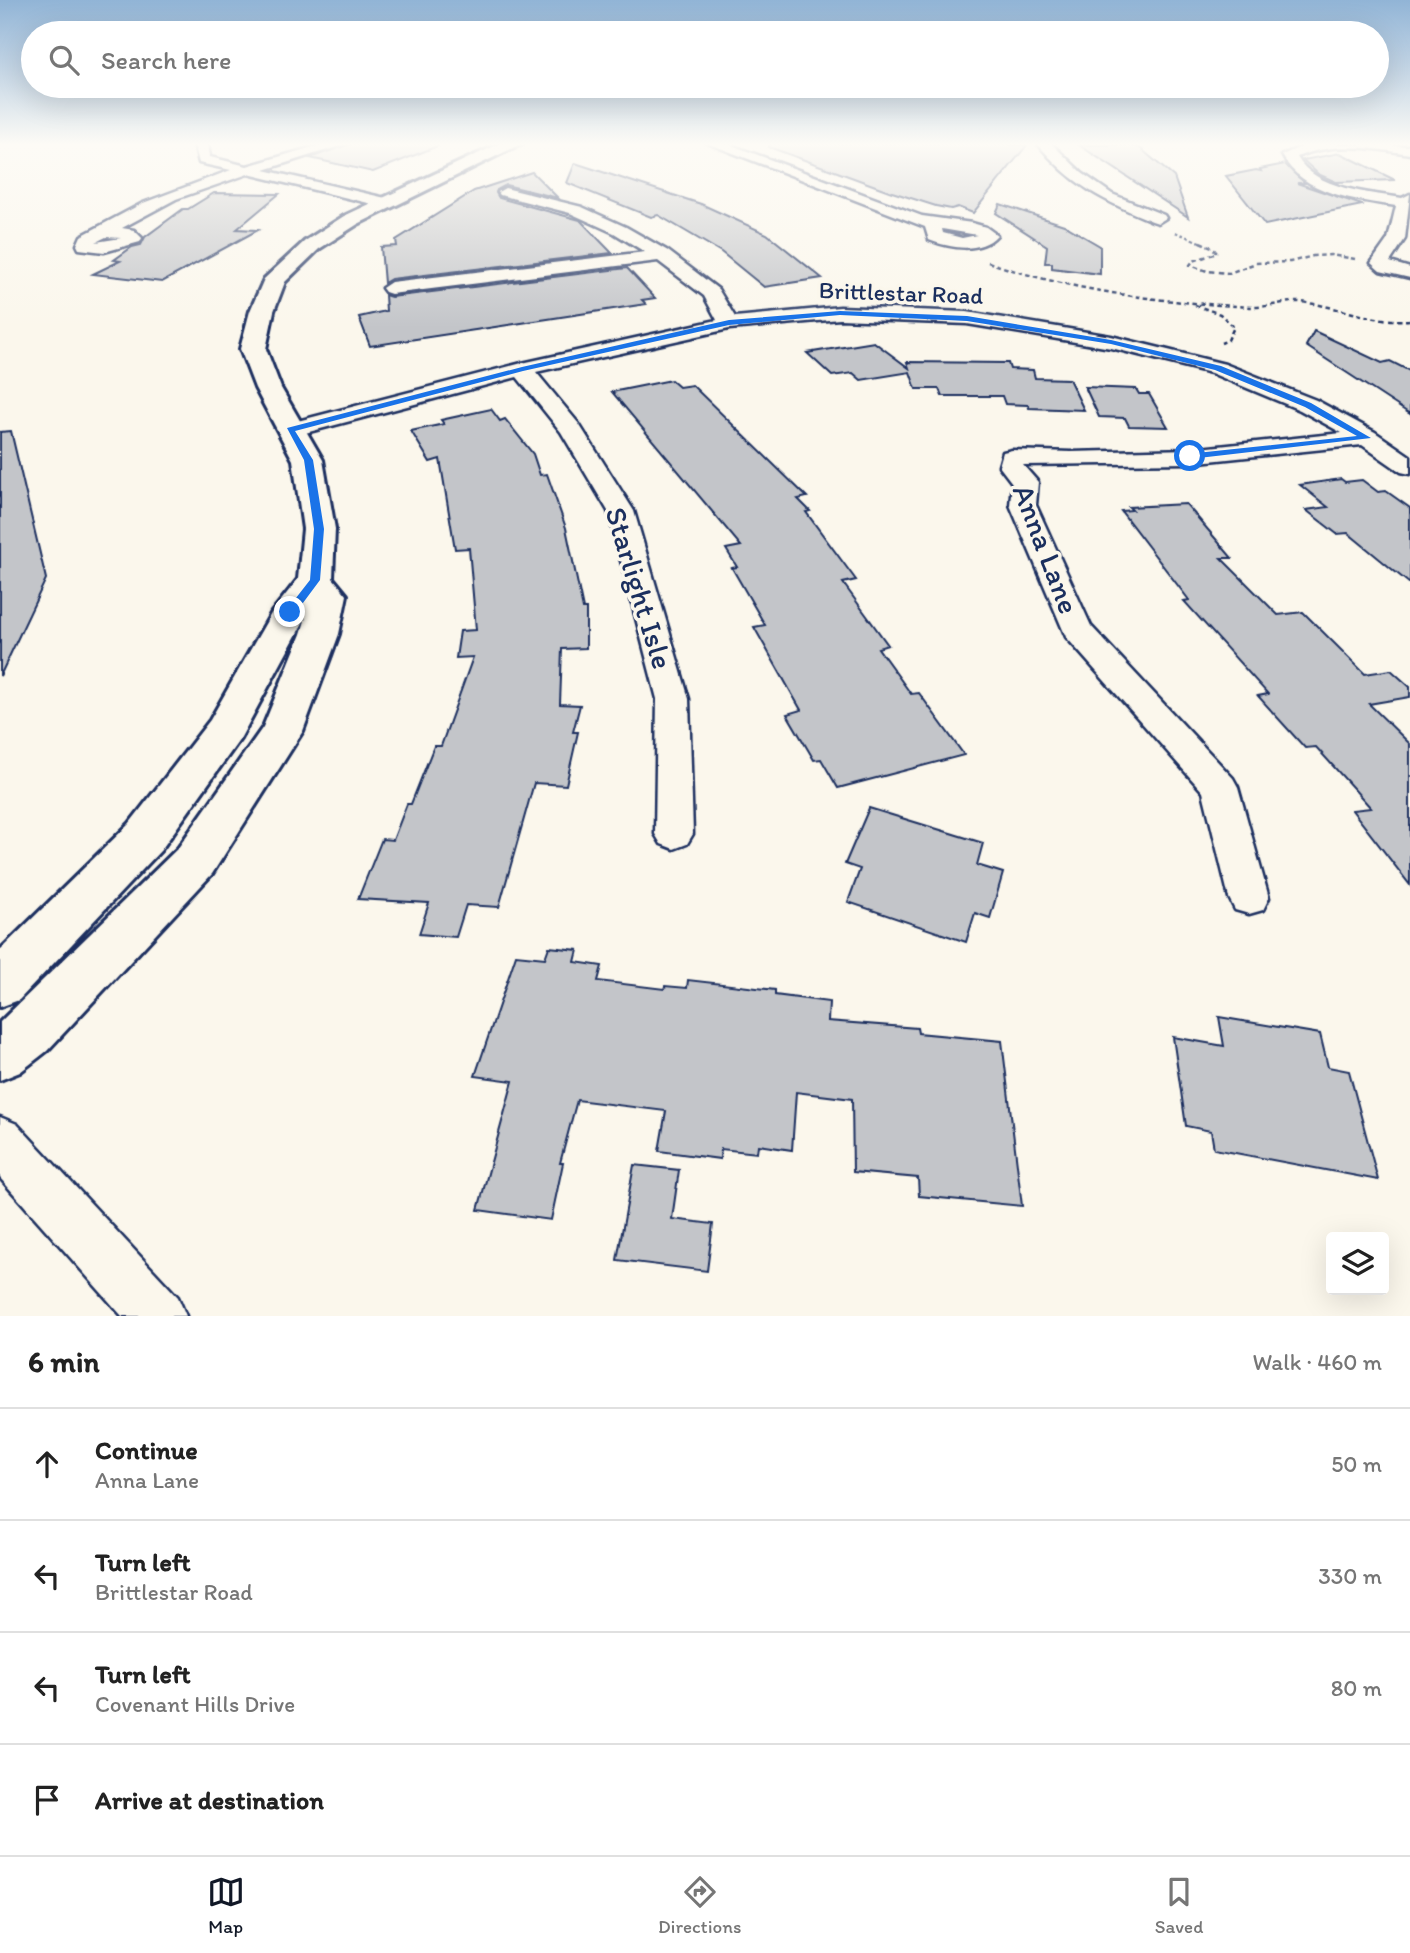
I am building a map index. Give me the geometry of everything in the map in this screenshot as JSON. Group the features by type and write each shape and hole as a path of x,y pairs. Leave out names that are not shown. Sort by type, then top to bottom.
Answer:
{"street":[{"path":"106,232 152,204"},
{"path":"0,984 145,837 225,729 290,612 315,580 319,529 308,460 268,388 253,349 262,311 275,279 312,245 380,204"},
{"path":"554,204 576,210 620,230 662,255 711,293 729,323"},
{"path":"877,204 933,225 960,225 979,229 989,235 981,241 965,244 946,241 934,236 933,225"},
{"path":"1125,204 1158,218"},
{"path":"1405,204 1398,218 1396,240 1380,263 1406,273"},
{"path":"391,288 662,255"},
{"name":"Brittlestar Road","path":"290,430 522,369 729,323 840,313 967,318 1111,342 1218,368 1308,405 1367,438 1410,467"},
{"name":"Starlight Isle","path":"522,369 571,429 621,511 673,699 674,834"},
{"name":"Anna Lane","path":"1249,898 1220,787 1077,630 1023,505 1026,482 1011,466 1012,457 1071,459 1190,456 1367,438"},
{"path":"0,1055 28,1032 195,860 282,732 320,634 329,595 315,580"},
{"path":"0,1141 159,1316"}],"path":[{"path":"1158,218 1177,235 1212,247 1217,253 1193,261 1190,265 1207,271 1229,273 1256,263 1290,262 1331,255 1380,263"},
{"path":"965,244 960,251 1030,275 1116,294 1187,303 1265,307 1287,301 1308,303 1368,319 1410,320"},
{"path":"1186,360 1227,341 1234,327 1220,314 1187,303"},
{"path":"1220,314 1228,305"}],"building":[{"path":"195,204 267,204 237,229 258,230 162,282 93,274 120,261 114,260 132,247 141,245 145,237 183,209"},
{"path":"453,204 523,204 580,220 612,253 391,279 384,283 381,247 397,246 396,240"},
{"path":"620,204 702,204 767,234 822,278 764,287 721,252 658,215 651,217"},
{"path":"931,204 980,204 973,213 958,207 951,209"},
{"path":"1001,204 1064,225 1100,246 1100,274 1052,268 1052,263 1045,263 1047,246 996,213"},
{"path":"1169,204 1184,204 1188,217"},
{"path":"1249,204 1362,205 1265,225"},
{"path":"627,268 655,298 642,300 646,304 370,346 359,317 386,311 385,295 391,297"},
{"path":"1314,331 1382,363 1390,361 1410,371 1410,414 1306,346"},
{"path":"874,342 909,368 907,362 1008,363 1010,369 1033,370 1035,378 1069,379 1084,410 1029,408 1028,405 1005,404 1002,396 942,396 939,389 916,389 910,372 861,380 853,373 832,376 807,353"},
{"path":"671,380 679,387 692,385 807,497 798,499 810,511 806,512 856,580 843,583 888,645 878,648 911,694 919,693 964,755 838,788 821,759 814,760 787,714 801,710 754,627 765,625 732,568 737,567 726,549 741,546 612,392"},
{"path":"1085,387 1136,389 1139,394 1149,394 1168,427 1129,426 1125,418 1099,417"},
{"path":"491,409 500,421 505,419 533,454 540,475 547,474 566,528 583,609 586,609 586,648 562,649 560,704 580,705 573,732 578,732 566,785 534,783 499,907 466,905 456,937 419,934 429,903 358,899 382,839 393,840 407,804 411,804 434,746 441,746 473,657 456,658 460,631 476,630 469,548 455,549 440,459 430,462 411,431 444,424 441,420"},
{"path":"11,431 46,579 0,676 0,432"},
{"path":"1341,479 1345,482 1362,480 1378,492 1386,491 1410,508 1410,584 1348,533 1337,534 1306,510 1328,507 1300,485"},
{"path":"1186,504 1232,558 1221,558 1278,615 1303,612 1365,674 1391,670 1410,687 1410,697 1369,704 1410,744 1410,885 1352,810 1371,808 1316,747 1305,748 1258,696 1268,694 1184,601 1189,600 1121,511 1132,510 1129,507"},
{"path":"869,808 983,843 977,865 1003,873 990,918 975,913 966,942 848,902 860,869 845,864"},
{"path":"549,947 578,950 575,962 602,966 598,981 664,989 665,986 687,988 688,980 775,990 775,995 829,1002 828,1021 917,1028 918,1033 1002,1041 1022,1206 919,1196 918,1178 853,1172 852,1099 796,1092 792,1150 758,1145 757,1153 721,1149 720,1159 659,1151 666,1111 577,1100 560,1163 563,1163 551,1220 478,1210 513,1081 475,1076 516,955 545,958"},
{"path":"1219,1017 1320,1034 1328,1067 1349,1071 1378,1180 1214,1149 1211,1131 1186,1126 1173,1037 1224,1046"},
{"path":"634,1165 679,1170 672,1219 713,1224 707,1271 617,1260"}],"route":[{"path":"290,612 315,580 319,529 308,460 290,430 522,369 729,323 840,313 967,318 1111,342 1218,368 1308,405 1367,438 1190,456"}]}
